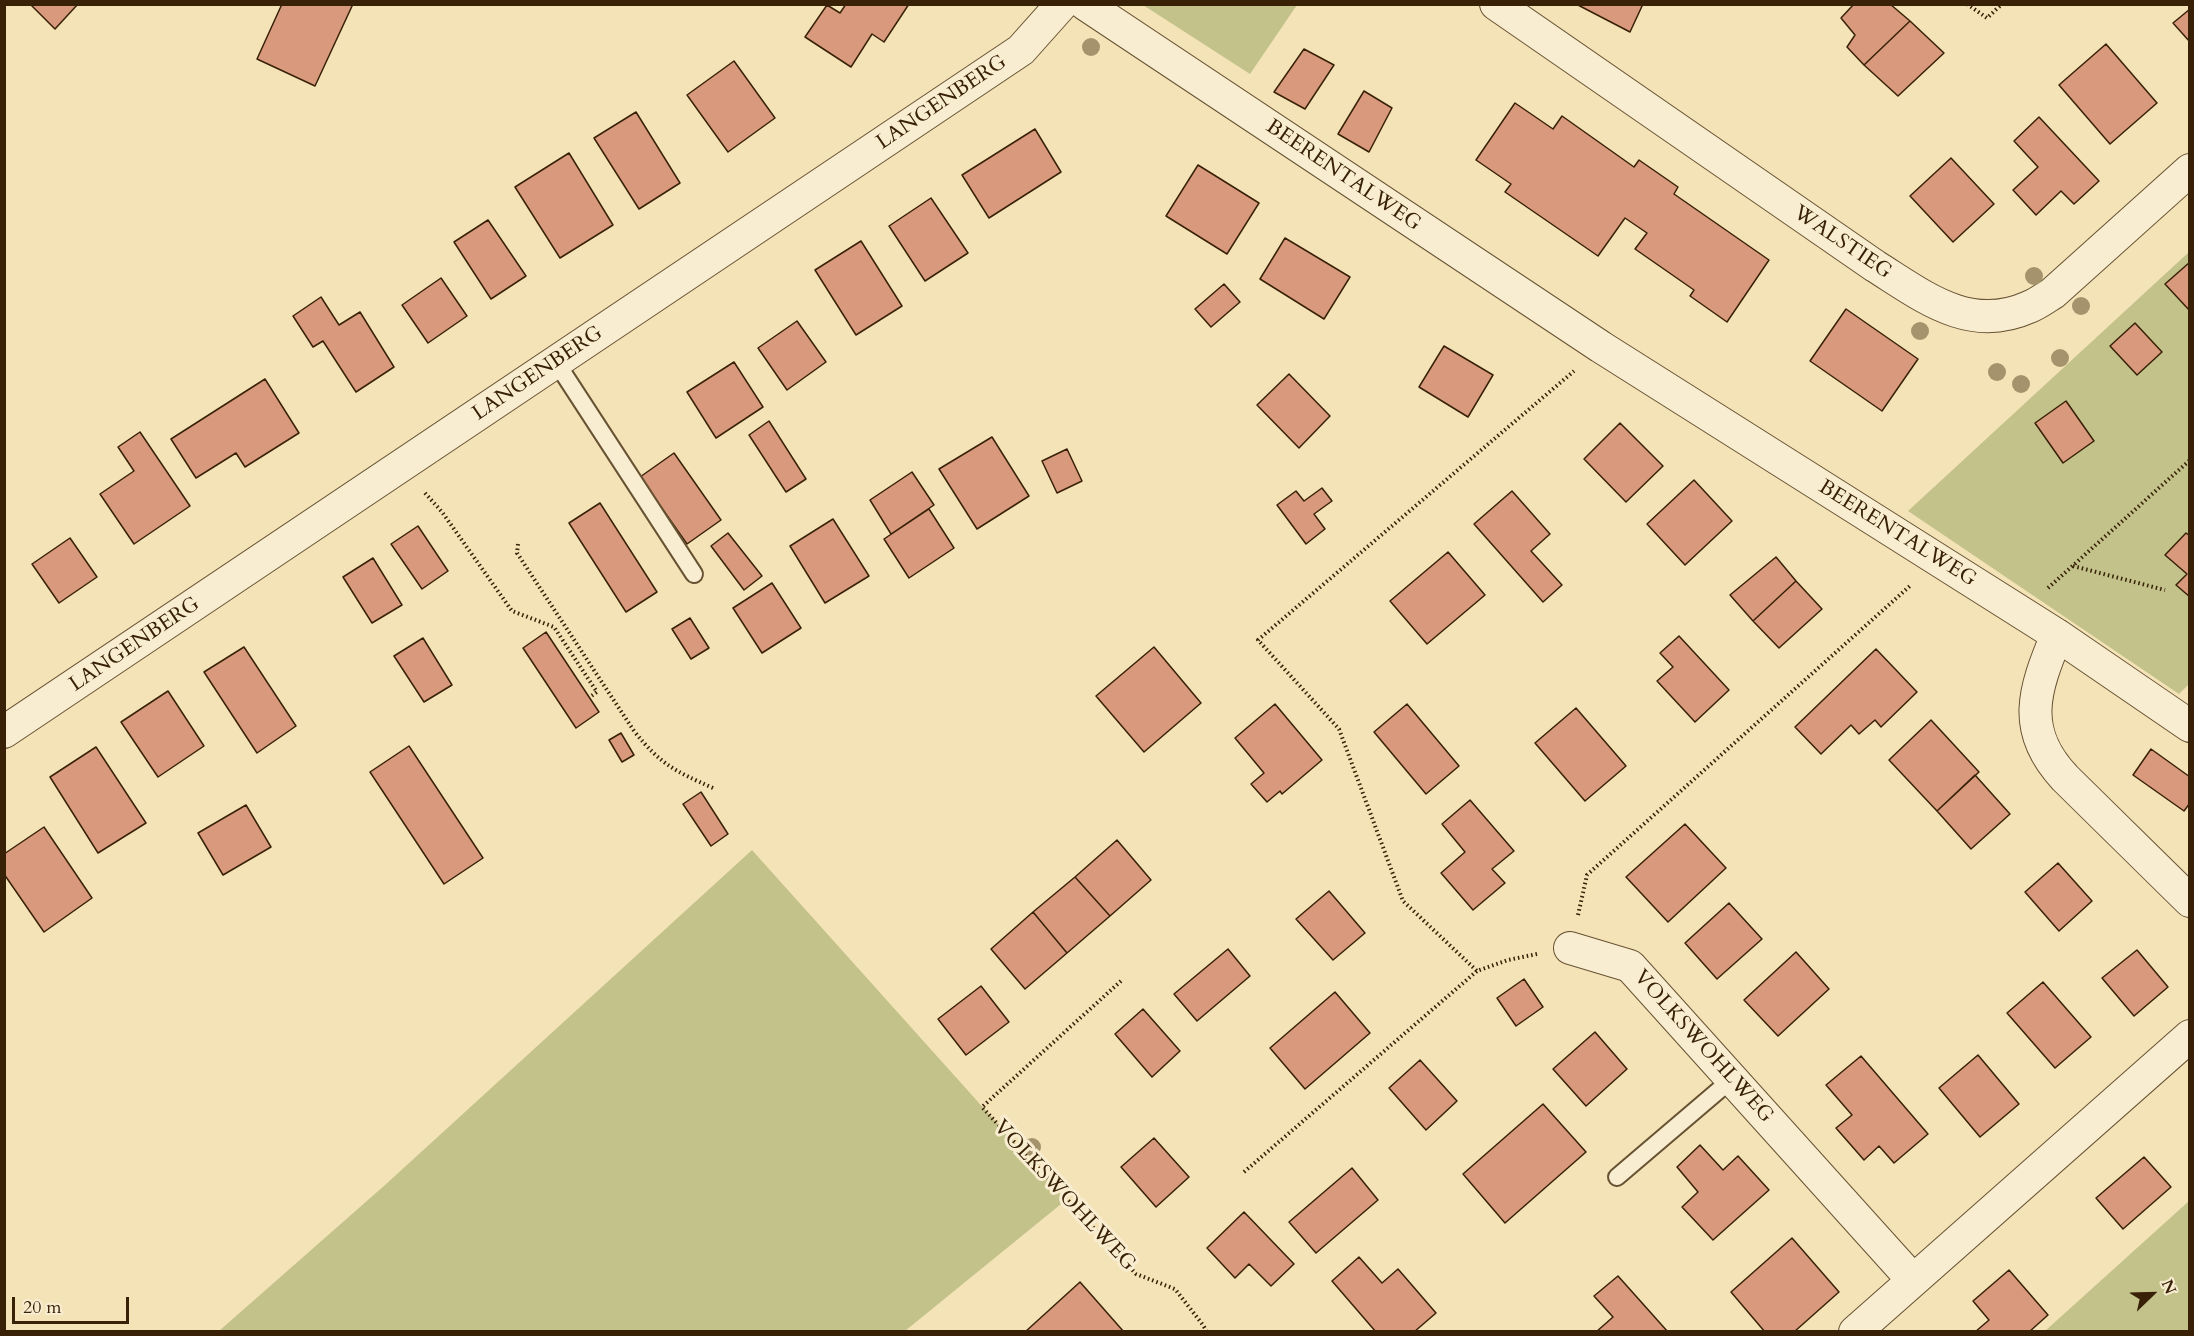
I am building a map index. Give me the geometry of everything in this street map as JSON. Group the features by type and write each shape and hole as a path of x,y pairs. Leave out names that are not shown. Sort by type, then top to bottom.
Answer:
{"street":[{"name":"LANGENBERG","path":"4,732 1021,50 1062,4"},
{"name":"BEERENTALWEG","path":"1085,4 1601,347 2057,635 2190,726"},
{"name":"WALSTIEG","path":"1496,4 1875,266 1938,304 1962,315 1987,316 2010,313 2028,308 2053,293 2190,170"},
{"path":"2057,635 2039,680 2036,697 2035,715 2043,750 2065,778 2190,901"},
{"name":"VOLKSWOHLWEG","path":"1570,948 1630,966 1912,1280"},
{"path":"1855,1332 2190,1036"}],"lane":[{"path":"556,362 694,574"},
{"path":"1617,1177 1732,1079"}],"path":[{"path":"1968,4 1987,18 2002,4"},
{"path":"1477,971 1403,901 1339,729 1258,640 1601,347"},
{"path":"2043,592 2190,460"},
{"path":"405,464 512,611 554,627 597,692 590,697"},
{"path":"518,544 517,553 634,731 649,750 664,764 713,788"},
{"path":"1244,1172 1477,971 1508,960 1570,948 1587,875 1938,560"},
{"path":"2072,566 2165,590"},
{"name":"VOLKSWOHLWEG","path":"1121,981 982,1107 1136,1274 1175,1289 1203,1324 1206,1332"}],"green space":[{"path":"1143,5 1297,5 1250,74"},
{"path":"2189,252 2189,684 2179,694 1908,511"},
{"path":"752,850 1066,1200 905,1331 219,1331 385,1185"},
{"path":"2189,1201 2189,1331 2045,1331"}],"building":[{"path":"30,4 78,4 55,29"},
{"path":"282,4 353,4 315,86 257,59"},
{"path":"846,4 909,4 884,42 872,34 851,67 805,37 827,5 840,13"},
{"path":"1576,4 1643,4 1630,32"},
{"path":"1854,4 1890,4 1910,21 1864,65 1847,47 1855,35 1841,18"},
{"path":"2190,9 2190,42 2173,23"},
{"path":"1910,21 1944,53 1898,96 1864,65"},
{"path":"2106,44 2157,103 2110,144 2059,85"},
{"path":"1304,49 1334,65 1305,109 1274,92"},
{"path":"734,61 775,118 728,152 687,95"},
{"path":"1364,91 1392,108 1369,152 1338,134"},
{"path":"1515,103 1553,129 1562,116 1634,167 1639,160 1678,187 1674,194 1769,260 1727,322 1690,296 1694,290 1635,249 1647,233 1625,218 1598,256 1505,192 1511,184 1476,160"},
{"path":"636,112 680,183 639,209 594,138"},
{"path":"2039,117 2099,181 2074,204 2061,191 2036,215 2013,190 2038,167 2014,141"},
{"path":"1035,129 1061,172 989,218 962,175"},
{"path":"569,153 613,225 560,258 515,187"},
{"path":"1951,158 1994,204 1953,242 1910,196"},
{"path":"1198,165 1259,203 1227,254 1166,216"},
{"path":"931,198 968,253 925,281 889,226"},
{"path":"488,220 526,276 491,299 454,242"},
{"path":"1285,238 1350,277 1324,319 1260,279"},
{"path":"861,241 902,306 856,335 815,270"},
{"path":"2190,262 2190,311 2165,284"},
{"path":"441,278 467,316 428,343 402,305"},
{"path":"1224,284 1240,302 1211,327 1195,309"},
{"path":"321,297 339,325 360,312 394,367 356,392 323,341 313,347 293,316"},
{"path":"1846,309 1918,359 1882,411 1810,361"},
{"path":"797,321 826,362 787,390 758,348"},
{"path":"2135,323 2162,352 2137,375 2110,346"},
{"path":"1444,346 1493,375 1468,417 1419,387"},
{"path":"734,362 763,407 716,438 687,392"},
{"path":"1289,374 1330,416 1299,448 1257,405"},
{"path":"265,379 299,433 245,467 236,453 196,478 171,439"},
{"path":"2066,401 2094,441 2063,463 2035,423"},
{"path":"769,421 806,479 786,492 749,435"},
{"path":"1620,423 1663,466 1626,502 1584,459"},
{"path":"140,432 190,506 134,544 100,494 134,471 118,447"},
{"path":"992,437 1029,496 977,529 939,469"},
{"path":"1067,449 1082,481 1057,493 1042,461"},
{"path":"674,453 721,520 687,544 640,477"},
{"path":"912,472 934,505 891,534 870,500"},
{"path":"1694,480 1732,521 1685,565 1647,524"},
{"path":"1322,488 1332,501 1314,514 1325,529 1306,544 1277,505 1296,491 1304,501"},
{"path":"1512,491 1550,534 1531,551 1562,585 1543,602 1474,524"},
{"path":"600,503 657,592 626,612 569,523"},
{"path":"929,509 954,548 909,578 884,539"},
{"path":"833,519 869,576 825,603 790,546"},
{"path":"418,526 448,571 422,589 391,544"},
{"path":"728,533 762,576 744,590 711,546"},
{"path":"2186,533 2190,536 2190,597 2176,585 2187,574 2165,555"},
{"path":"70,538 97,577 59,603 32,564"},
{"path":"1448,552 1485,595 1427,644 1390,601"},
{"path":"1776,557 1796,581 1753,621 1730,595"},
{"path":"373,558 402,605 372,623 343,577"},
{"path":"1796,581 1822,609 1779,648 1753,621"},
{"path":"772,583 801,628 762,653 733,608"},
{"path":"690,618 709,648 691,659 672,629"},
{"path":"546,632 599,712 576,728 523,648"},
{"path":"1679,636 1729,690 1695,722 1657,681 1673,667 1660,653"},
{"path":"423,638 452,685 424,702 394,656"},
{"path":"244,647 296,726 257,753 204,672"},
{"path":"1154,647 1201,703 1144,752 1096,696"},
{"path":"1876,649 1917,692 1881,727 1875,720 1859,734 1851,725 1821,754 1795,727"},
{"path":"168,691 204,746 158,777 121,722"},
{"path":"1275,704 1322,760 1282,794 1280,791 1267,802 1251,784 1264,773 1235,738"},
{"path":"1407,704 1459,766 1426,794 1374,732"},
{"path":"1576,708 1626,766 1585,801 1535,743"},
{"path":"1931,720 1979,772 1937,811 1889,760"},
{"path":"621,733 634,755 622,762 609,740"},
{"path":"409,746 483,858 444,884 370,772"},
{"path":"96,747 146,823 98,853 50,777"},
{"path":"2151,749 2190,777 2190,803 2184,811 2133,775"},
{"path":"1975,775 2010,814 1971,849 1937,811"},
{"path":"701,792 728,834 711,846 683,804"},
{"path":"1470,800 1514,851 1492,869 1505,883 1473,910 1441,873 1465,852 1442,824"},
{"path":"246,805 271,847 223,875 198,833"},
{"path":"1685,824 1726,868 1668,922 1626,877"},
{"path":"44,827 92,898 44,932 4,874 4,854"},
{"path":"1117,840 1151,880 1110,916 1075,877"},
{"path":"2058,863 2092,901 2059,931 2025,892"},
{"path":"1075,877 1110,916 1067,953 1033,912"},
{"path":"1329,891 1365,933 1333,960 1296,919"},
{"path":"1729,903 1762,939 1717,979 1685,943"},
{"path":"1033,912 1067,953 1025,989 991,949"},
{"path":"1228,949 1250,976 1197,1021 1174,994"},
{"path":"2137,950 2168,987 2134,1016 2102,978"},
{"path":"1796,952 1829,989 1778,1036 1744,1000"},
{"path":"1524,979 1543,1007 1516,1026 1497,998"},
{"path":"2043,982 2091,1037 2055,1068 2007,1013"},
{"path":"981,986 1009,1022 966,1055 938,1019"},
{"path":"1335,992 1370,1033 1305,1089 1270,1048"},
{"path":"1143,1009 1180,1051 1152,1077 1115,1034"},
{"path":"1595,1032 1627,1069 1586,1106 1553,1069"},
{"path":"1978,1055 2019,1104 1980,1137 1939,1088"},
{"path":"1861,1056 1928,1134 1894,1163 1879,1146 1864,1160 1836,1128 1852,1115 1826,1085"},
{"path":"1420,1060 1457,1101 1426,1130 1389,1088"},
{"path":"1543,1104 1586,1152 1505,1223 1463,1174"},
{"path":"1154,1138 1189,1177 1156,1207 1121,1167"},
{"path":"1700,1145 1723,1170 1738,1156 1769,1190 1713,1240 1682,1207 1698,1192 1677,1167"},
{"path":"2144,1157 2171,1187 2123,1229 2096,1198"},
{"path":"1352,1168 1378,1200 1316,1253 1289,1222"},
{"path":"1244,1212 1294,1264 1271,1286 1249,1264 1235,1278 1207,1248"},
{"path":"1792,1238 1839,1292 1794,1332 1765,1332 1731,1292"},
{"path":"1359,1257 1382,1283 1398,1269 1436,1313 1414,1332 1376,1332 1332,1281"},
{"path":"2009,1270 2048,1315 2029,1332 1975,1332 1989,1320 1973,1301"},
{"path":"1618,1276 1668,1332 1596,1332 1613,1317 1594,1296"},
{"path":"1080,1282 1124,1332 1025,1332"}]}
